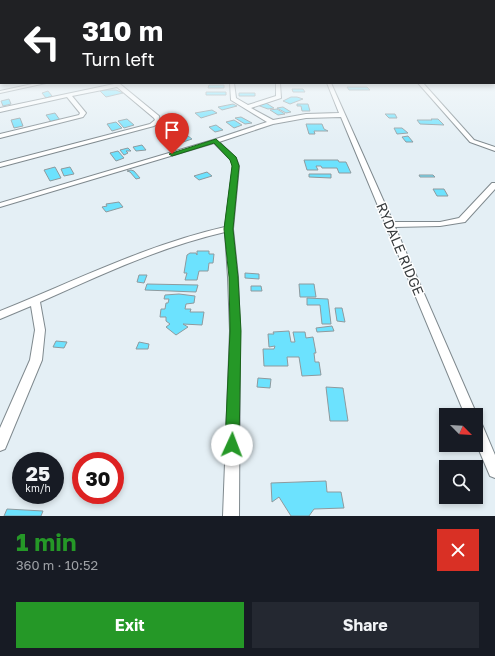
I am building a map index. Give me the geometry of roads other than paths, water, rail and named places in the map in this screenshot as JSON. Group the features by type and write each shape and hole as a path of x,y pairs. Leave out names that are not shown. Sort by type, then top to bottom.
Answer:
{"street":[{"path":"0,110 73,95"},
{"path":"0,164 152,125 158,121 157,117 130,95"},
{"path":"233,95 233,98 238,103 248,107 272,122"},
{"path":"248,107 279,95"},
{"name":"RYDALE RIDGE","path":"334,95 468,408"},
{"path":"431,95 472,141 495,149"},
{"path":"0,136 81,116 83,113 69,96"},
{"path":"0,205 216,141 272,122 306,116 343,115"},
{"path":"216,141 234,159 236,166 229,229 235,331 231,516"},
{"path":"389,224 440,224 462,220 495,185"},
{"path":"0,315 130,260 204,234 229,229"},
{"path":"0,444 36,360 40,330 35,301"},
{"path":"483,443 495,471"}]}
